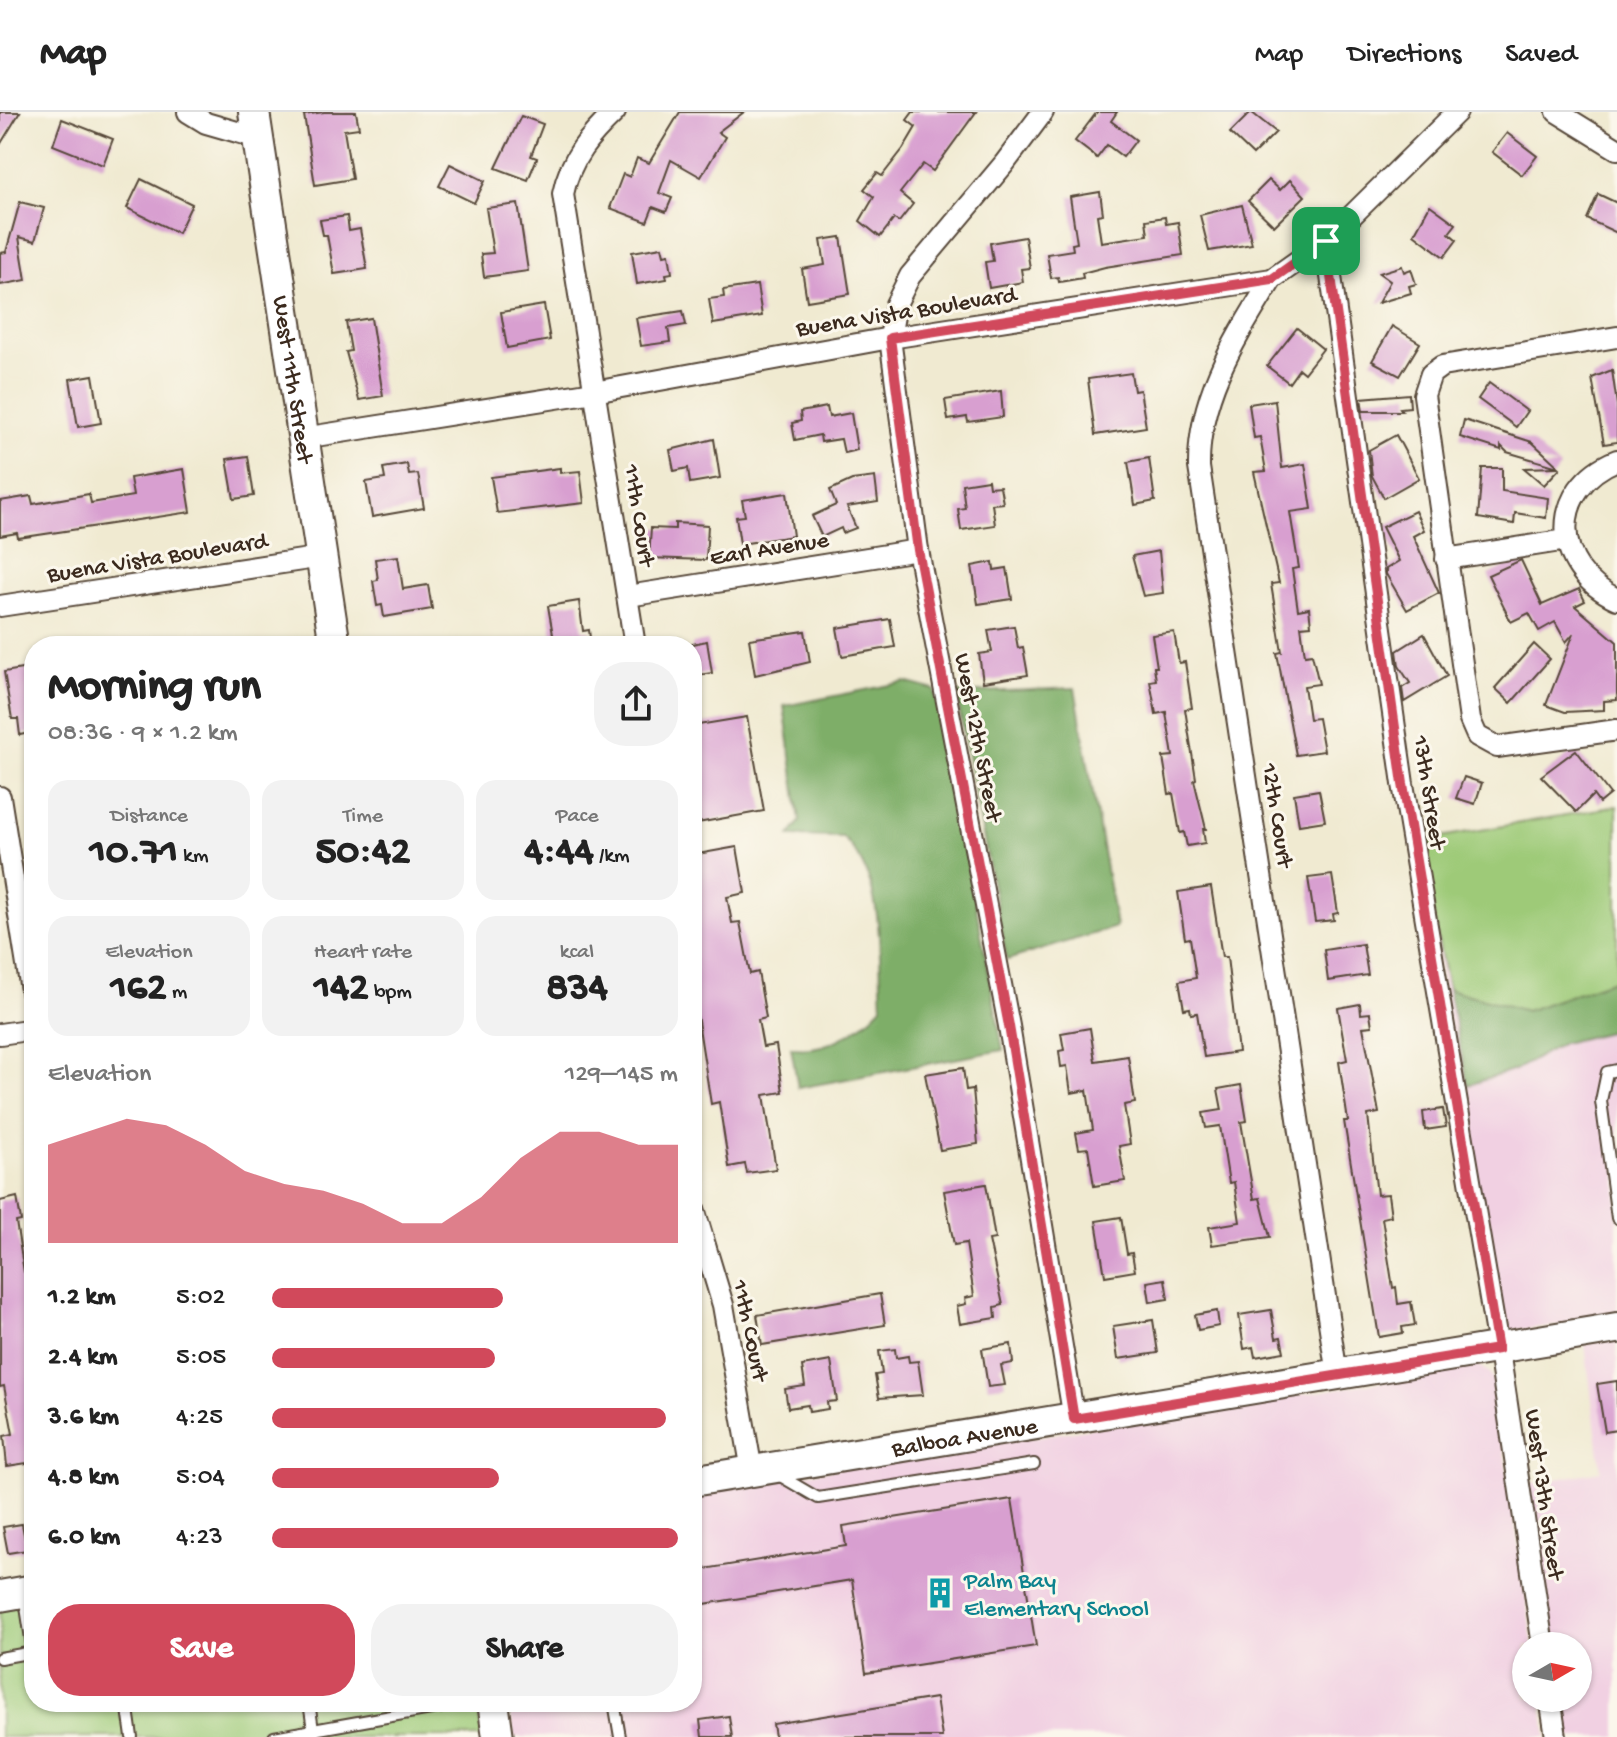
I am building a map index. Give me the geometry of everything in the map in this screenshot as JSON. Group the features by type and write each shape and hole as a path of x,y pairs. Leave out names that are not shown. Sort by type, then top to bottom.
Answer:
{"street":[{"path":"188,112 206,123 256,125"},
{"name":"11th Court","path":"615,112 588,137 567,174 563,194 634,636"},
{"name":"West 12th Street","path":"1043,112 1004,164 910,276 896,304 890,338 918,550 1009,1026 1074,1419"},
{"name":"Buena Vista Boulevard","path":"303,438 594,392 890,338 1272,279 1326,241 1457,112"},
{"path":"1557,112 1617,149"},
{"name":"West 11th Street","path":"256,125 334,636"},
{"name":"13th Street","path":"1326,241 1403,784 1498,1349"},
{"name":"12th Court","path":"1272,279 1221,364 1199,436 1199,467 1337,1375"},
{"path":"1617,337 1442,366 1431,374 1424,388 1470,720 1477,736 1497,747 1617,730"},
{"path":"1617,460 1596,470 1579,487 1568,508 1567,540 1583,573 1602,592 1617,599"},
{"path":"1446,559 1567,540"},
{"name":"Earl Avenue","path":"628,596 918,550"},
{"name":"Buena Vista Boulevard","path":"0,606 322,557"},
{"path":"0,797 24,947"},
{"path":"0,1034 24,1030"},
{"name":"11th Court","path":"702,1235 766,1469"},
{"name":"Balboa Avenue","path":"702,1479 1617,1328"},
{"name":"West 13th Street","path":"1498,1349 1541,1632"},
{"path":"494,1712 498,1737"},
{"path":"1552,1712 1556,1737"}],"lane":[{"path":"1617,1070 1607,1072 1601,1101 1617,1218"},
{"path":"766,1469 818,1498 1034,1464"},
{"path":"19,1592 24,1613"},
{"path":"0,1658 24,1654"},
{"path":"128,1712 132,1737"},
{"path":"310,1712 313,1733"},
{"path":"274,1737 313,1733 412,1712"},
{"path":"616,1712 620,1737"}],"shaded area":[{"path":"1617,808 1617,1319 1506,1331 1500,1325 1418,841"},
{"path":"1617,1338 1617,1737 1565,1737 1561,1712 1592,1712 1592,1632 1550,1632 1528,1484 1601,1471 1585,1344"},
{"path":"1479,1366 1489,1372 1494,1383 1531,1632 1512,1632 1512,1712 1543,1712 1547,1737 514,1737 510,1712 702,1712 702,1490"}],"green space":[{"path":"905,682 935,690 1003,1050 798,1088 791,1047 803,1049 828,1044 852,1032 882,1006 877,916 866,872 856,853 842,837 790,836 800,821 784,706"},
{"path":"1075,688 1116,927 1007,960 956,693"},
{"path":"1617,806 1617,979 1526,1011 1448,989 1418,841"},
{"path":"1617,979 1617,1030 1563,1043 1515,1070 1468,1085 1448,989 1526,1011"},
{"path":"24,1604 24,1712 478,1712 482,1737 0,1737 0,1608"}],"building":[{"path":"0,112 20,112 0,145"},
{"path":"356,112 359,128 344,130 352,179 315,185 304,115"},
{"path":"680,112 744,112 718,132 725,137 701,177 671,160 659,193 672,198 666,212 653,207 647,222 610,208 623,174 630,177 637,158 649,163"},
{"path":"913,112 976,112 933,171 923,164 900,193 913,204 899,222 894,219 880,237 860,221 874,197 864,189 877,173 882,176 903,149 916,127 907,120"},
{"path":"1097,112 1117,112 1111,121 1136,140 1123,157 1107,145 1097,158 1075,141"},
{"path":"1251,112 1276,132 1253,155 1230,133"},
{"path":"521,116 543,124 531,156 537,158 528,180 496,168"},
{"path":"62,119 113,139 103,165 53,145"},
{"path":"1507,133 1537,156 1522,175 1492,152"},
{"path":"450,164 485,181 474,203 439,186"},
{"path":"141,179 192,204 178,233 127,208"},
{"path":"1269,180 1280,190 1290,180 1305,196 1274,226 1248,201"},
{"path":"1100,192 1103,214 1097,215 1101,242 1148,235 1146,220 1165,217 1166,224 1178,222 1183,255 1105,267 1082,273 1083,278 1059,282 1058,277 1051,278 1047,254 1073,250 1072,244 1077,243 1070,197"},
{"path":"1598,194 1617,203 1617,233 1587,219"},
{"path":"20,202 44,208 35,241 19,237 26,280 0,285 0,253 6,252"},
{"path":"518,204 528,271 484,277 481,254 493,253 486,208"},
{"path":"1242,205 1252,244 1209,251 1200,215"},
{"path":"1430,205 1456,224 1449,233 1457,240 1444,257 1414,234"},
{"path":"347,216 349,231 360,229 367,269 334,274 327,235 323,235 320,220"},
{"path":"841,237 850,294 807,301 802,269 825,265 821,240"},
{"path":"1025,237 1030,268 1021,269 1023,282 989,288 985,262 993,261 990,243"},
{"path":"662,247 664,255 669,254 672,273 666,274 667,279 637,284 632,252"},
{"path":"1402,266 1404,272 1411,269 1416,284 1409,286 1411,293 1378,303 1390,281 1379,273"},
{"path":"757,285 762,316 713,324 709,299 724,297 723,290"},
{"path":"544,305 550,340 507,348 501,312"},
{"path":"683,311 686,325 668,328 670,342 641,346 636,318"},
{"path":"371,318 383,396 359,400 346,352 351,351 346,322"},
{"path":"1392,326 1420,343 1400,376 1372,361"},
{"path":"1297,328 1323,349 1304,373 1299,369 1289,383 1267,366"},
{"path":"1612,370 1617,405 1617,442 1604,444 1592,378"},
{"path":"1131,373 1134,391 1140,390 1146,427 1095,435 1088,379"},
{"path":"93,375 101,423 78,427 70,379"},
{"path":"1489,383 1527,411 1516,427 1478,399"},
{"path":"1001,391 1003,417 968,422 967,417 948,420 945,400"},
{"path":"1409,394 1410,407 1400,408 1402,411 1363,411 1361,398"},
{"path":"1275,400 1282,468 1305,464 1312,509 1290,512 1299,568 1292,569 1298,610 1309,608 1311,625 1301,626 1305,655 1312,654 1319,684 1304,686 1309,719 1318,718 1324,751 1296,755 1277,653 1282,652 1271,584 1279,583 1254,472 1266,471 1260,437 1254,438 1249,404"},
{"path":"827,407 829,417 851,413 857,450 844,453 841,439 821,442 820,435 795,440 792,423 801,421 800,412"},
{"path":"1464,420 1532,442 1560,468 1544,485 1524,468 1558,467 1507,452 1501,446 1501,450 1460,437"},
{"path":"1396,435 1419,478 1384,498 1372,476 1369,450"},
{"path":"714,439 720,478 690,483 688,468 674,471 670,450"},
{"path":"248,456 254,496 234,499 227,459"},
{"path":"1149,458 1155,501 1135,505 1128,462"},
{"path":"407,464 409,475 418,474 424,508 372,517 366,482 385,479 383,468"},
{"path":"560,468 560,473 580,471 584,503 497,513 491,477"},
{"path":"1482,468 1502,468 1502,491 1548,498 1546,518 1515,513 1514,524 1478,518"},
{"path":"184,469 191,512 18,538 17,533 0,536 0,501 31,496 33,504 89,494 91,503 133,496 130,478"},
{"path":"875,477 878,502 847,507 856,528 843,533 841,528 822,537 812,516 836,505 830,490 852,480"},
{"path":"988,480 989,487 1000,486 1003,503 992,504 995,525 961,530 958,509 965,508 962,484"},
{"path":"787,493 793,536 740,544 736,517 745,516 742,500"},
{"path":"1415,511 1424,530 1413,536 1439,593 1407,610 1386,574 1386,569 1399,561 1382,527"},
{"path":"675,523 708,525 706,560 649,558 651,528 675,529"},
{"path":"1159,551 1163,593 1143,596 1132,556"},
{"path":"398,556 403,589 428,585 432,609 384,617 382,605 377,606 373,581 378,580 375,559"},
{"path":"1521,560 1542,605 1579,589 1585,601 1575,606 1617,642 1617,700 1604,701 1604,710 1565,712 1546,705 1574,633 1566,642 1555,622 1539,631 1529,613 1511,622 1488,575"},
{"path":"993,562 994,570 1007,568 1012,599 978,604 972,566"},
{"path":"579,601 583,631 589,630 590,636 553,636 548,606"},
{"path":"890,619 895,647 842,656 837,628"},
{"path":"1014,626 1018,648 1023,647 1028,675 983,682 979,654 992,652 988,630"},
{"path":"805,631 810,662 755,675 749,639"},
{"path":"1174,632 1179,663 1185,662 1192,708 1185,709 1194,780 1206,829 1203,829 1205,843 1187,846 1184,832 1180,833 1173,793 1169,794 1163,757 1173,756 1166,712 1156,714 1150,681 1156,680 1154,667 1157,667 1152,635"},
{"path":"1424,634 1447,676 1404,702 1402,688 1410,683 1399,666 1397,651"},
{"path":"707,641 712,673 702,674 702,642"},
{"path":"1534,644 1550,659 1511,703 1495,688"},
{"path":"24,669 24,734 20,735 18,719 12,719 4,672"},
{"path":"747,717 764,811 702,822 702,724"},
{"path":"1576,750 1610,794 1599,803 1593,795 1576,812 1541,776"},
{"path":"1464,777 1482,783 1475,804 1456,798"},
{"path":"1319,790 1325,821 1299,825 1294,794"},
{"path":"737,847 745,893 727,897 732,923 740,922 750,974 758,972 766,1018 758,1020 763,1047 776,1045 783,1092 764,1095 776,1169 747,1173 745,1164 729,1167 719,1102 711,1104 702,1047 702,853"},
{"path":"1332,875 1338,913 1333,914 1334,920 1315,922 1308,878"},
{"path":"1211,887 1222,957 1227,957 1238,1052 1204,1057 1197,1013 1191,1014 1190,1008 1184,1009 1179,981 1196,978 1190,938 1185,939 1178,892"},
{"path":"1363,944 1368,975 1328,981 1324,950"},
{"path":"1360,1004 1361,1014 1370,1013 1372,1026 1363,1027 1379,1113 1368,1115 1377,1195 1388,1194 1391,1216 1382,1218 1393,1288 1396,1287 1398,1304 1411,1302 1415,1325 1402,1327 1403,1333 1379,1337 1344,1121 1348,1121 1339,1062 1347,1060 1338,1008"},
{"path":"1090,1028 1095,1061 1128,1056 1135,1103 1124,1105 1130,1144 1119,1146 1125,1181 1094,1186 1088,1148 1079,1149 1076,1133 1093,1130 1087,1090 1071,1093 1067,1066 1061,1067 1059,1051 1064,1050 1061,1033"},
{"path":"963,1068 966,1090 973,1089 978,1144 940,1150 925,1074"},
{"path":"1241,1085 1247,1121 1241,1122 1254,1199 1260,1198 1270,1237 1212,1245 1209,1227 1240,1222 1234,1182 1229,1183 1220,1126 1206,1128 1203,1113 1222,1110 1218,1089"},
{"path":"1443,1109 1446,1127 1425,1130 1423,1112"},
{"path":"986,1184 995,1239 989,1240 1003,1305 995,1307 996,1318 960,1324 957,1306 966,1304 965,1298 974,1296 966,1243 954,1245 944,1191"},
{"path":"17,1197 21,1221 16,1222 24,1272 24,1463 7,1466 4,1436 13,1434 4,1386 0,1387 0,1201"},
{"path":"1121,1217 1127,1254 1132,1253 1135,1271 1105,1276 1096,1221"},
{"path":"1165,1279 1168,1299 1150,1302 1147,1282"},
{"path":"880,1294 885,1325 762,1345 757,1315"},
{"path":"1271,1310 1276,1338 1281,1337 1284,1352 1255,1357 1253,1347 1244,1349 1239,1315"},
{"path":"1217,1311 1219,1326 1198,1330 1195,1315"},
{"path":"1153,1320 1158,1353 1118,1359 1113,1326"},
{"path":"1011,1344 1013,1363 1001,1365 1005,1385 988,1387 982,1349"},
{"path":"895,1349 896,1358 908,1356 909,1362 918,1361 923,1395 879,1398 875,1375 882,1374 879,1351"},
{"path":"831,1361 837,1401 827,1402 828,1409 809,1412 808,1405 788,1408 785,1389 805,1386 802,1366"},
{"path":"1617,1381 1617,1430 1605,1432 1597,1384"},
{"name":"Palm Bay Elementary School","path":"1012,1499 1036,1646 866,1673 852,1580 702,1604 702,1569 846,1546 843,1526"},
{"path":"22,1524 24,1550 8,1553 3,1527"},
{"path":"936,1698 942,1737 775,1737 773,1724"},
{"path":"729,1716 732,1737 702,1737 700,1720"}],"place":[{"name":"Palm Bay Elementary School","path":"940,1593"}],"route":[{"path":"1326,241 1403,784 1498,1349 1074,1419 1009,1026 918,550 890,338 1272,279 1326,241"}]}
